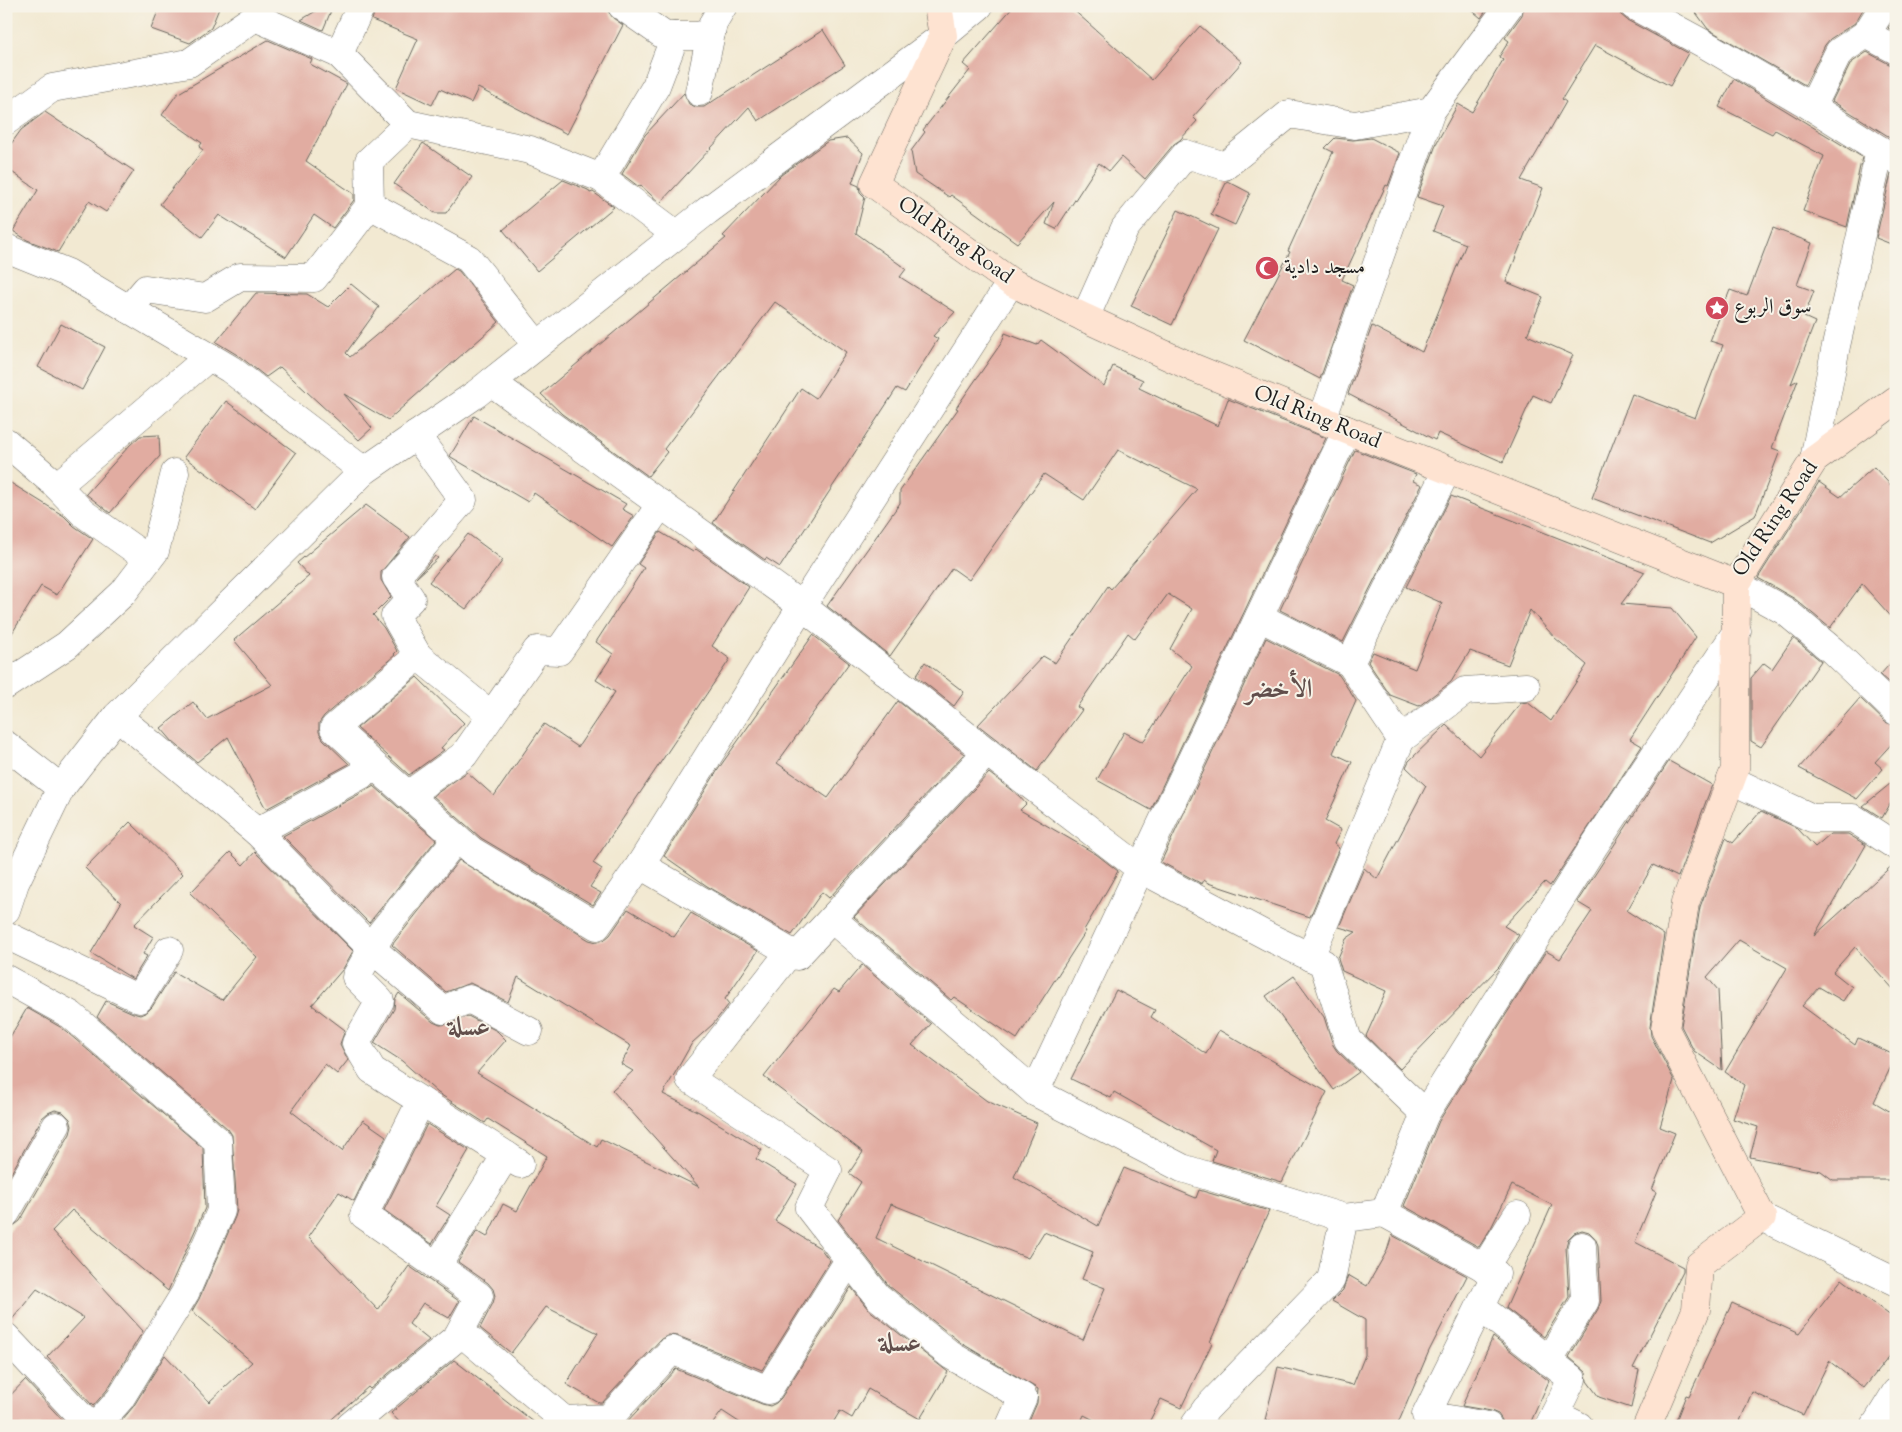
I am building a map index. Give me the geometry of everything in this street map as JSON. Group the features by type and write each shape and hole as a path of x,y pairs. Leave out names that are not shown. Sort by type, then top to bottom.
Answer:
{"street":[{"path":"339,54 361,6"},
{"path":"622,6 665,36 697,36 711,33"},
{"path":"699,92 713,23 723,6"},
{"path":"938,6 943,36"},
{"path":"6,910 15,883 60,788 117,716 364,471 476,394 677,235 943,36 979,6"},
{"path":"1322,420 1431,111 1509,6"},
{"path":"1634,6 1706,45 1812,107 1888,155 1836,346 1814,460"},
{"path":"1812,107 1839,52 1866,34 1884,6"},
{"path":"6,121 52,88 189,63 255,17 339,54 408,124 530,150 601,178 677,235"},
{"path":"1866,34 1896,50"},
{"path":"601,178 656,86 675,36"},
{"name":"Old Ring Road","path":"943,36 874,184 1011,282 1194,368 1736,584 1814,460 1896,400"},
{"path":"1085,318 1125,228 1186,154 1225,166 1289,114 1355,125 1431,111"},
{"path":"129,309 146,289 205,298 240,277 314,278 370,205 369,162 408,124"},
{"path":"370,205 469,259 537,345"},
{"path":"6,248 68,273 230,369 364,471"},
{"path":"418,656 334,728 472,851 597,926 640,865 802,606 1011,282"},
{"path":"57,486 209,357"},
{"path":"491,382 802,606 987,752 1141,869 1269,937 1323,963 1348,1040 1425,1114"},
{"path":"1035,1092 1346,430"},
{"path":"416,435 463,500 396,577 411,598 395,616 418,656 491,715"},
{"path":"6,442 57,486 83,513 148,559"},
{"path":"1350,663 1448,470"},
{"path":"6,685 67,645 123,593 154,551 174,473"},
{"path":"408,795 464,755 537,650 559,651 661,504"},
{"path":"1736,584 1735,769 1685,904 1665,1029 1762,1217 1896,1282"},
{"path":"1736,584 1785,612 1833,651 1878,696 1896,711"},
{"path":"1259,616 1350,663 1401,739"},
{"path":"1384,1213 1425,1114 1594,846 1737,631"},
{"path":"1310,957 1401,739 1465,691 1526,687"},
{"path":"117,716 257,832 372,949 443,1010 469,999 529,1031"},
{"path":"6,744 60,788"},
{"path":"640,865 797,956 987,752"},
{"path":"257,832 376,767"},
{"path":"1731,780 1812,818 1853,818 1896,846"},
{"path":"437,1266 513,1160 372,1070 356,1042 380,1001 356,978 381,933 457,838"},
{"path":"832,919 1035,1092 1182,1168 1344,1218 1384,1213 1496,1274 1426,1415 1488,1426"},
{"path":"6,935 138,999 169,950"},
{"path":"790,952 690,1079 828,1170 809,1208 878,1296 952,1356 1023,1397 1010,1426"},
{"path":"6,979 71,1015 218,1141 221,1211 185,1293 120,1399 96,1426"},
{"path":"421,1101 364,1215 479,1296 457,1337"},
{"path":"6,1213 56,1126"},
{"path":"1484,1268 1518,1215"},
{"path":"1647,1426 1696,1310 1700,1265 1762,1217"},
{"path":"1194,1426 1206,1409 1331,1280 1344,1218"},
{"path":"1548,1361 1585,1301 1582,1246"},
{"path":"350,1426 462,1333 567,1423 609,1418 672,1350 768,1390 849,1260"},
{"path":"1480,1307 1572,1379 1561,1422"},
{"path":"6,1337 90,1426"},
{"path":"1875,1426 1896,1392"}],"building":[{"path":"160,6 220,6 211,28 190,43 151,29"},
{"path":"324,6 333,6 323,30 301,20"},
{"path":"376,6 597,6 608,11 613,18 623,25 567,134 478,88 471,103 440,89 432,105 396,88 418,39 372,20"},
{"path":"1014,6 1069,6 1152,80 1200,26 1242,62 1193,117 1197,121 1174,144 1145,179 1121,157 1109,171 1099,163 1056,229 1046,224 1054,202 1017,243 951,195 949,197 915,174 911,151 925,132 923,130 970,70 963,64"},
{"path":"1467,6 1489,6 1481,18"},
{"path":"1524,6 1618,6 1620,14 1627,20 1688,53 1670,86 1595,45 1562,99 1566,102 1521,180 1543,188 1506,282 1543,297 1527,335 1573,355 1551,403 1533,395 1503,462 1438,433 1435,440 1348,394 1372,326 1422,352 1466,244 1433,231 1443,206 1417,197 1437,142 1458,104 1472,112 1503,60 1499,57 1509,41 1505,38 1522,15"},
{"path":"1691,6 1865,6 1855,23 1830,39 1825,45 1805,85 1708,29"},
{"path":"1896,17 1896,32 1888,28"},
{"path":"823,30 845,65 758,121 749,107 660,203 640,185 639,187 622,174 645,135 684,93 689,104 696,107 704,107"},
{"path":"268,40 312,59 310,64 347,84 306,161 354,194 354,200 333,228 314,215 286,257 219,215 202,237 160,204 203,150 199,147 202,143 162,115 177,94"},
{"path":"1867,52 1896,66 1896,141 1832,101 1851,63"},
{"path":"1734,79 1862,157 1847,227 1803,211 1824,156 1775,130 1772,134 1719,107"},
{"path":"45,112 134,171 106,212 89,201 58,252 27,240 13,231 38,190 6,168 6,151 21,130"},
{"path":"847,138 863,153 852,183 859,186 860,192 865,197 856,233 906,269 900,277 955,312 933,336 938,339 905,392 897,388 780,567 766,558 765,560 713,523 801,388 816,398 846,352 775,302 664,449 667,452 648,476 562,414 541,394 726,238 723,236 781,175 828,141"},
{"path":"1335,138 1353,140 1371,138 1400,153 1388,186 1386,185 1342,280 1353,285 1320,379 1244,340 1290,252 1288,251 1333,152 1325,148"},
{"path":"423,143 472,177 446,213 435,213 394,184"},
{"path":"1891,174 1896,176 1896,246 1876,238"},
{"path":"563,180 588,190 590,193 593,192 614,207 537,271 503,230"},
{"path":"1227,181 1250,193 1235,225 1211,214"},
{"path":"1178,210 1218,229 1172,325 1131,306"},
{"path":"1773,228 1812,243 1797,285 1814,291 1804,317 1815,322 1791,384 1798,380 1772,448 1780,451 1755,516 1710,543 1592,498 1632,394 1695,418 1723,345 1710,341 1730,290 1747,296"},
{"path":"455,269 459,271 499,322 388,420 344,394 372,428 359,440 280,367 266,377 239,356 216,342 256,293 307,294 328,307 351,284 379,307 346,353 350,357"},
{"path":"61,324 105,347 82,390 38,367"},
{"path":"1005,333 1037,345 1041,340 1104,386 1113,366 1143,380 1139,388 1218,426 1228,399 1326,438 1151,810 1097,780 1124,732 1143,742 1192,666 1170,649 1192,609 1168,594 1135,639 1128,633 1077,707 1082,710 1037,771 978,725 1043,656 1055,663 1108,586 1111,589 1197,489 1118,450 1084,500 1044,474 969,580 952,568 890,656 827,606 900,503 900,491 958,409 956,408 1002,342"},
{"path":"226,401 296,453 255,509 184,457"},
{"path":"474,416 626,504 622,509 634,516 612,547 534,493 528,502 451,457"},
{"path":"159,435 160,456 110,513 86,494 140,436"},
{"path":"1355,450 1416,474 1413,481 1422,485 1343,642 1280,610"},
{"path":"1874,467 1896,491 1896,622 1862,584 1830,628 1795,599 1758,578 1819,482 1840,497"},
{"path":"6,480 64,516 74,526 93,539 57,595 41,586 6,643"},
{"path":"1451,496 1645,572 1621,604 1672,608 1696,637 1630,739 1642,746 1550,886 1545,882 1504,926 1519,935 1499,967 1400,1069 1366,1036 1386,991 1342,971 1338,958 1346,939 1356,932 1339,927 1364,868 1377,879 1426,786 1406,767 1409,761 1446,725 1479,756 1521,703 1527,702 1551,721 1587,665 1555,638 1530,610 1508,665 1470,651 1451,682 1419,706 1390,695 1368,662 1373,652 1415,669 1442,603 1406,587"},
{"path":"366,505 410,537 381,572 381,580 391,597 373,615 384,628 397,651 395,655 324,716 319,723 319,732 323,739 349,764 266,809 228,737 197,762 173,742 161,728 193,702 207,719 272,685 234,640 309,576 297,563"},
{"path":"660,532 693,552 696,549 749,587 712,646 730,659 593,863 602,869 590,887 601,893 593,905 481,838 433,796 467,772 494,796 544,724 578,747 615,692 596,680 613,654 596,642 644,568 638,564"},
{"path":"468,534 503,560 466,609 429,582"},
{"path":"435,556 438,558 416,578"},
{"path":"813,635 849,663 777,763 828,798 898,701 964,754 829,898 822,892 792,935 707,886 664,856 721,765"},
{"path":"1266,638 1339,675 1356,701 1333,753 1352,762 1325,821 1341,830 1334,844 1339,848 1310,917 1208,883 1204,880 1202,884 1161,862"},
{"path":"1793,638 1821,661 1761,747 1751,741 1751,678 1764,663 1772,669"},
{"path":"1896,657 1896,689 1880,675"},
{"path":"925,662 964,692 954,706 916,676"},
{"path":"417,677 464,723 441,748 444,750 409,775 357,728"},
{"path":"1860,698 1885,722 1896,726 1896,739 1875,762 1883,769 1857,799 1799,768"},
{"path":"1669,761 1712,785 1678,877 1653,865 1627,911 1664,935 1650,1027 1651,1036 1674,1080 1660,1127 1675,1133 1652,1190 1656,1192 1635,1242 1683,1267 1683,1271 1633,1368 1639,1370 1631,1408 1599,1397 1587,1381 1586,1372 1569,1357 1601,1301 1598,1245 1595,1238 1589,1232 1582,1230 1574,1233 1568,1239 1566,1247 1569,1297 1544,1337 1506,1308 1552,1205 1512,1185 1491,1228 1479,1247 1404,1206 1439,1121 1546,951 1560,959 1592,911 1577,902"},
{"path":"989,773 1019,796 1026,804 1020,810 1096,854 1118,871 1084,930 1086,931 1017,1039 954,997 951,1000 854,917"},
{"path":"1896,779 1896,794 1882,818 1863,806"},
{"path":"374,786 436,840 369,923 283,836"},
{"path":"1761,811 1797,828 1815,847 1830,834 1848,834 1866,845 1814,936 1896,862 1896,992 1855,947 1833,972 1852,987 1843,1001 1819,987 1802,1006 1855,1045 1858,1038 1896,1056 1874,1102 1896,1115 1896,1180 1833,1180 1821,1171 1750,1157 1758,1127 1733,1119 1744,1085 1725,1072 1787,968 1739,940 1707,977 1718,990 1722,1070 1694,1051 1681,1026 1700,907 1726,838 1733,843"},
{"path":"130,822 183,874 134,925 153,937 143,954 147,956 133,979 91,953 121,903 85,868"},
{"path":"230,852 243,865 255,852 353,951 343,969 312,1005 345,1030 340,1044 348,1060 337,1074 325,1064 291,1111 342,1151 363,1120 386,1136 354,1201 339,1192 308,1237 378,1310 409,1266 459,1301 449,1318 423,1303 409,1324 429,1340 370,1389 368,1387 324,1426 117,1426 133,1407 165,1355 209,1402 252,1362 192,1311 199,1299 237,1210 232,1135 228,1129 97,1017 106,1001 140,1015 147,1012 174,972 222,1000 257,957 190,893"},
{"path":"459,860 589,940 597,942 604,940 610,935 628,909 674,937 691,913 758,951 725,999 729,1004 713,1024 692,1043 663,1094 699,1112 762,1150 756,1159 797,1184 775,1221 820,1248 830,1261 762,1370 678,1336 669,1335 661,1339 602,1403 599,1403 566,1384 598,1333 546,1307 511,1353 480,1328 493,1303 495,1296 493,1289 488,1283 458,1262 477,1231 487,1237 503,1204 517,1211 547,1156 488,1119 485,1123 438,1093 402,1061 374,1043 394,1009 395,999 399,993 433,1022 440,1025 449,1024 468,1016 497,1031 506,1040 477,1073 597,1147 601,1139 699,1187 612,1090 633,1071 621,1064 631,1046 518,977 508,1002 470,983 446,992 392,945"},
{"path":"862,965 931,1024 912,1045 987,1101 1037,1123 1014,1177 1098,1226 1124,1168 1196,1198 1199,1190 1269,1211 1210,1342 1212,1343 1181,1408 1161,1399 1147,1426 1106,1426 1084,1415 1079,1426 1027,1426 1037,1403 1038,1389 961,1343 889,1286 838,1220 861,1182 849,1173 863,1152 764,1077 834,989 839,992","holes":["891,1204 1028,1258 1044,1232 1093,1252 1082,1279 1105,1288 1083,1340 876,1238"]},
{"path":"1294,976 1324,1017 1333,1045 1337,1051 1359,1072 1334,1090 1266,996"},
{"path":"1116,990 1155,1010 1151,1017 1206,1054 1219,1030 1327,1092 1282,1182 1212,1161 1216,1150 1114,1092 1111,1098 1071,1079"},
{"path":"27,1008 62,1028 203,1148 205,1208 168,1291 72,1210 52,1231 143,1331 107,1390 93,1406 47,1357 84,1318 37,1289 10,1322 6,1322 6,1235 20,1221 70,1134 72,1126 70,1119 63,1112 55,1110 48,1113 42,1118 9,1177 6,1175 6,1044"},
{"path":"427,1124 469,1150 436,1206 450,1215 432,1244 384,1210"},
{"path":"1392,1235 1467,1276 1429,1351 1397,1426 1287,1426 1265,1420 1278,1367 1353,1385 1365,1355 1365,1320 1332,1301 1343,1290 1348,1275 1367,1286 1387,1251"},
{"path":"1842,1279 1896,1320 1896,1348 1864,1388 1829,1361 1803,1415 1752,1392 1738,1426 1674,1426 1686,1395 1689,1396 1732,1303 1799,1334"},
{"path":"851,1287 868,1309 948,1372 920,1419 868,1389 852,1418 840,1411 831,1426 745,1426 722,1411 711,1426 623,1426 676,1369 762,1404 770,1406 776,1403"},
{"path":"1493,1337 1549,1381 1529,1426 1503,1426 1498,1414 1462,1406"},
{"path":"454,1360 539,1426 403,1426 391,1413"},
{"path":"25,1380 68,1426 6,1426 6,1400"}],"place":[{"name":"مسجد دادية","path":"1267,268"},
{"name":"سوق الربوع","path":"1717,308"}],"district":[{"name":"الأخضر","path":"1279,690"},
{"name":"عسلة","path":"469,1028"},
{"name":"عسلة","path":"900,1344"}]}
